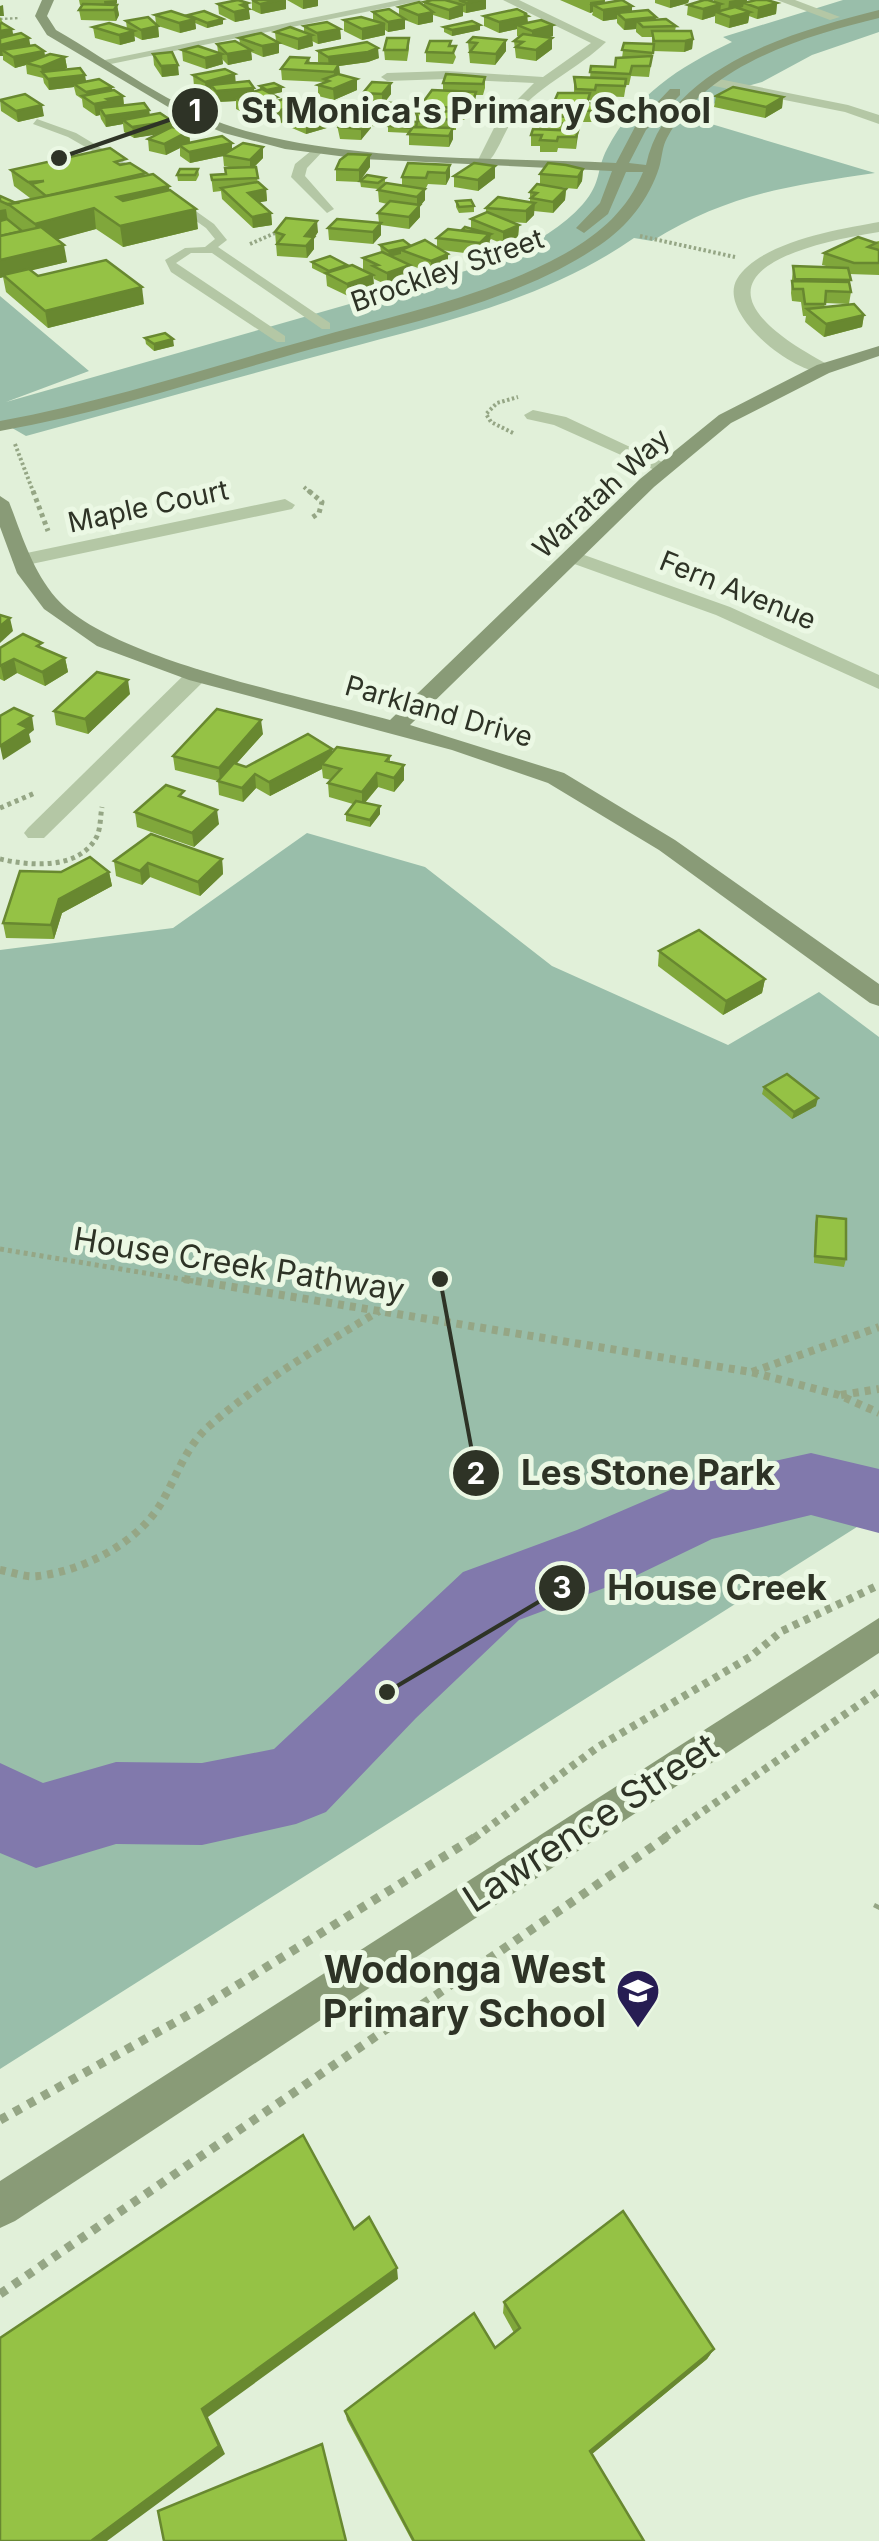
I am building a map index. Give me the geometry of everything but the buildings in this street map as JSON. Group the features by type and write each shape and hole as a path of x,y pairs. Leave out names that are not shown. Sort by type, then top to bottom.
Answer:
{"main road":[{"path":"48,0 42,8 43,24 101,62 216,125 317,150 651,168"},
{"name":"Brockley Street","path":"288,344 326,326 460,288 551,250 600,215 616,192 638,128 692,80 744,48 879,11"},
{"name":"Brockley Street","path":"4,427 288,344 461,301 563,261 619,223 635,204 658,141 675,114 714,82 762,53 841,19"},
{"path":"692,80 714,82"},
{"name":"Waratah Way","path":"394,727 666,468 725,419 823,369 879,351"},
{"name":"Parkland Drive","path":"0,502 22,560 51,605 104,642 197,675 517,762 602,802 667,844 879,997"},
{"name":"Lawrence Street","path":"0,2206 879,1634"}],"street":[{"path":"101,62 418,0"},
{"path":"485,160 505,120 541,80 599,41 509,0"},
{"path":"782,0 841,19"},
{"path":"387,77 446,75 541,80"},
{"path":"714,82 848,109 879,120"},
{"path":"848,109 868,98"},
{"path":"317,150 300,168 298,177 327,209"},
{"path":"823,369 784,348 750,319 742,303 745,280 760,262 776,254 879,227"},
{"path":"530,405 666,468"},
{"name":"Maple Court","path":"22,560 285,505"},
{"name":"Fern Avenue","path":"573,556 723,611 879,683"},
{"path":"36,833 197,675"}],"lane":[{"path":"36,122 85,142 140,176"},
{"path":"154,186 210,226 220,240 210,248 189,250 169,262 175,270 288,344"},
{"path":"210,248 326,326"}],"path":[{"path":"640,227 634,234 738,257"},
{"path":"250,244 284,229"},
{"path":"728,265 745,252"},
{"path":"518,434 503,430 486,414 505,400 530,405"},
{"path":"4,427 56,553"},
{"path":"0,808 42,790"},
{"name":"House Creek Pathway","path":"0,1249 751,1372 840,1395 879,1413"},
{"path":"0,1570 34,1577 65,1570 95,1559 131,1536 159,1506 181,1461 206,1429 307,1354 379,1311"},
{"path":"751,1372 879,1327"},
{"path":"840,1395 879,1389"},
{"path":"0,2120 199,2009 453,1851 598,1747 750,1657 782,1631 879,1585"},
{"path":"0,2294 879,1691"}],"green space":[{"path":"843,0 879,0 879,32 812,55 762,82 726,92 698,120 875,173 786,188 733,202 652,241 634,238 600,260 528,294 414,330 26,436 0,421 0,296 89,371 6,402 479,267 535,242 572,215 593,189 607,149 631,113 677,73 732,42 723,37"},
{"path":"307,833 425,867 552,966 728,1045 819,992 879,1037 879,1513 0,2069 0,950 173,928"}],"waterway":[{"path":"0,1804 36,1827 116,1803 202,1804 296,1784 387,1692 491,1596 604,1554 698,1510 811,1484 879,1501"}],"place":[{"name":"St Monica's Primary School","path":"59,158"},
{"name":"Les Stone Park","path":"440,1279"},
{"name":"House Creek","path":"387,1692"},
{"name":"Wodonga West Primary School","path":"638,2029"}]}
